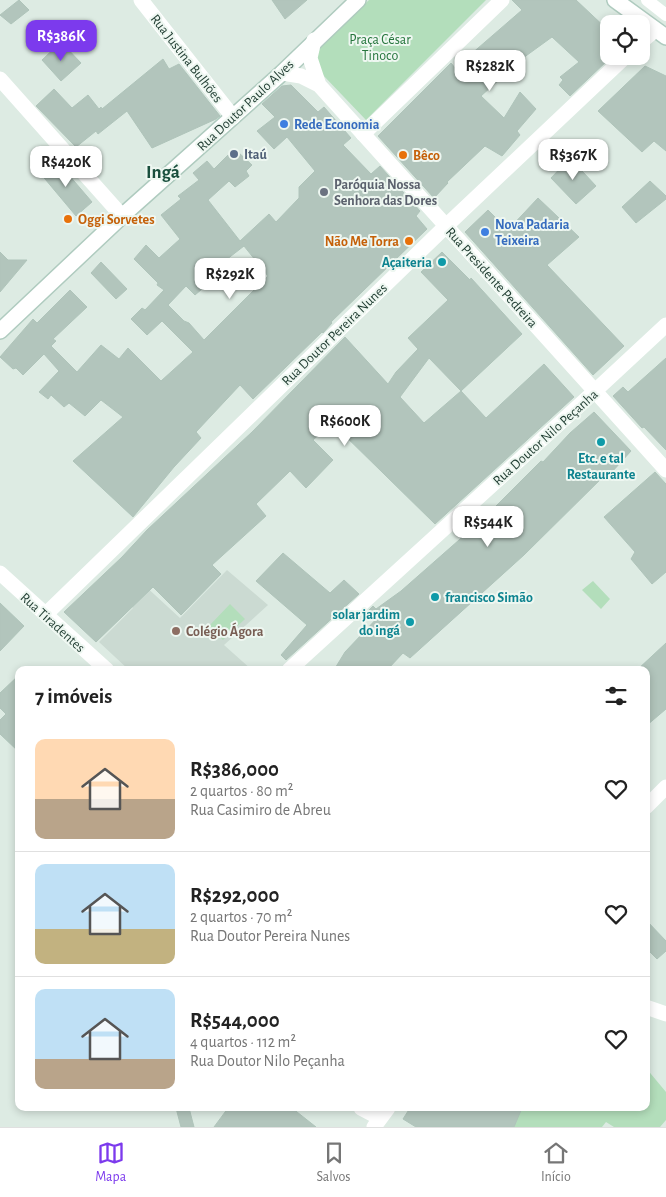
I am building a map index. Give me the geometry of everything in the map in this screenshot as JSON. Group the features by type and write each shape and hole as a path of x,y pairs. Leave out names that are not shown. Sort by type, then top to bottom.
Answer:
{"street":[{"name":"Rua Justina Bulhões","path":"141,0 233,117"},
{"name":"Rua Doutor Paulo Alves","path":"0,331 122,216 282,73 314,40 358,0"},
{"path":"363,134 502,0"},
{"path":"616,0 661,34"},
{"path":"647,0 666,15"},
{"name":"Rua Presidente Pedreira","path":"314,40 310,58 319,85"},
{"name":"Rua Doutor Pereira Nunes","path":"46,614 446,226 616,65"},
{"name":"Rua Presidente Pedreira","path":"282,73 301,76 319,85 666,470"},
{"path":"0,80 122,216"},
{"name":"Rua Doutor Nilo Peçanha","path":"293,666 666,324"},
{"name":"Rua Tiradentes","path":"0,573 103,666"},
{"path":"650,803 666,787"},
{"path":"650,1008 666,1014"},
{"path":"367,1111 381,1118"}],"shaded area":[{"name":"Colégio Ágora","path":"227,570 268,605 224,645 248,666 125,666 99,642 133,608 127,601 143,584 180,618"}],"green space":[{"name":"Praça César Tinoco","path":"369,0 486,0 366,120 321,73 315,60 321,46"},
{"path":"593,581 610,599 601,609 582,590"},
{"path":"230,604 245,619 223,640 209,626"},
{"path":"650,1073 666,1092 666,1120 660,1127 614,1127 606,1122 602,1127 511,1127 518,1111 650,1111"}],"building":[{"path":"19,0 29,10 11,24 0,15"},
{"path":"272,0 307,0 285,19"},
{"path":"512,0 576,0 600,23 600,65 603,65 570,96 559,85 563,80 560,77 579,62 552,37 523,58 481,96 504,118 520,92 536,109 517,131 520,135 502,156 485,146 447,182 434,198 378,136 451,63 455,68 522,10"},
{"path":"61,42 81,63 61,81 42,60"},
{"path":"163,59 169,69 179,64 220,116 152,148 127,111 98,134 96,131 76,147 36,106 54,89 72,108 88,95 99,109 101,107 102,109"},
{"path":"645,66 666,76 666,151 654,141 642,152 598,111"},
{"path":"291,85 318,112 324,107 351,138 343,145 371,174 380,166 420,211 416,216 427,229 331,322 323,333 253,399 240,385 196,432 201,438 174,467 133,517 73,461 123,417 101,400 85,416 69,403 64,407 51,395 48,399 39,392 59,371 44,354 23,375 0,357 33,319 37,323 70,290 87,307 53,339 56,341 51,346 77,372 101,345 119,359 128,348 161,381 193,352 162,321 147,335 131,319 142,308 145,310 164,290 157,285 158,283 134,259 146,245 159,258 180,239 161,215 181,199 178,196 199,180 193,173 207,161 214,169 231,152 235,156 238,152 252,165 246,171 249,176 235,187 229,181 208,200 240,241 269,214 276,222 299,198 299,187 315,171 287,137 274,149 257,131 275,117 262,104 282,86","holes":["244,246 268,276 204,340 189,323 184,321 168,305 186,286 195,295 209,283 204,277"]},
{"path":"570,158 596,186 576,204 551,178"},
{"path":"56,160 92,202 76,216 40,173"},
{"path":"650,181 666,196 666,199 636,223 622,207"},
{"path":"538,198 579,237 547,265 624,346 593,375 465,232 488,210 508,230"},
{"path":"0,252 8,260 27,260 0,292"},
{"path":"442,252 470,280 471,278 522,334 461,391 486,418 544,364 574,397 435,524 332,423 313,440 333,460 306,488 290,471 256,504 266,516 212,565 221,574 181,615 153,587 96,642 64,612 122,557 147,530 252,432 345,337 388,384 396,372 418,349 408,338 448,300 421,272","holes":["429,358 461,391 424,423 400,397"]},
{"path":"101,262 127,289 116,299 91,273"},
{"path":"666,358 666,450 644,427 642,428 613,396 623,387 628,392"},
{"path":"594,412 631,451 611,473 609,471 524,555 410,658 403,653 391,666 336,666 345,652 381,614 363,616 373,606 376,609 401,591 484,518 541,461 543,462 570,433"},
{"path":"655,472 666,484 666,572 652,584 631,559 635,552 604,517"},
{"path":"283,553 330,593 344,580 359,594 286,660 281,655 307,625 256,581"},
{"path":"0,603 24,626 0,651"},
{"path":"666,643 666,709 650,723 650,666 641,666"},
{"path":"15,679 15,748 0,734 0,720 6,714 0,708 0,693"},
{"path":"650,924 666,941 666,951 657,959 650,952"},
{"path":"177,1111 190,1111 194,1127 181,1127"},
{"path":"226,1111 296,1111 316,1127 214,1127"},
{"path":"408,1111 521,1111 514,1127 416,1127 403,1119"}],"place":[{"name":"Rede Economia","path":"284,124"},
{"name":"Itaú","path":"234,154"},
{"name":"Bêco","path":"403,155"},
{"name":"Paróquia Nossa Senhora das Dores","path":"324,192"},
{"name":"Oggi Sorvetes","path":"68,219"},
{"name":"Nova Padaria Teixeira","path":"485,232"},
{"name":"Não Me Torra","path":"409,241"},
{"name":"Açaiteria","path":"442,262"},
{"name":"Etc. e tal Restaurante","path":"601,442"},
{"name":"francisco Simão","path":"435,597"},
{"name":"solar jardim do ingá","path":"410,622"},
{"name":"Colégio Ágora","path":"176,631"}],"district":[{"name":"Ingá","path":"163,171"}]}
